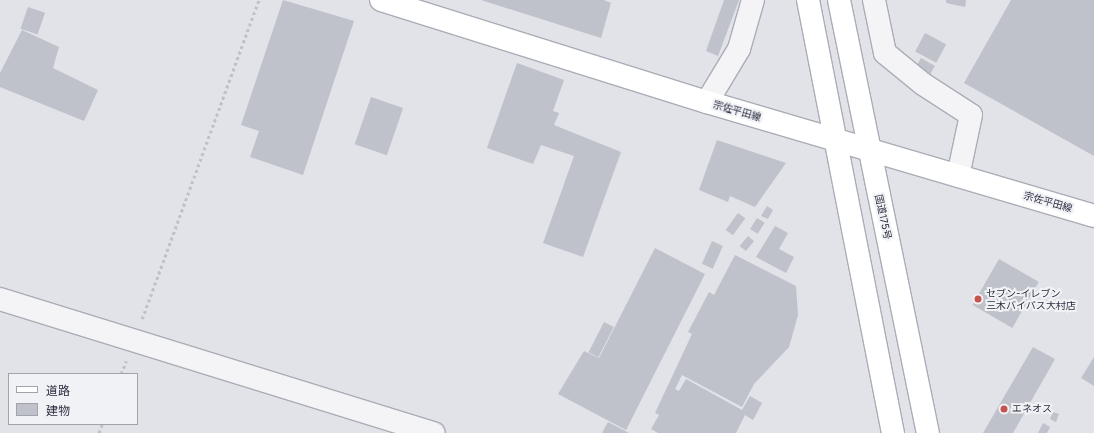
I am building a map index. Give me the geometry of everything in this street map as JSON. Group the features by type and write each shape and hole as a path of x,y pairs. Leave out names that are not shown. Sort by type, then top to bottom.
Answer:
{"main road":[{"name":"宗佐平田線","path":"381,0 707,102 870,151 1093,215"},
{"path":"808,0 838,141 893,433"},
{"name":"国道175号","path":"839,0 928,433"}],"street":[{"path":"707,102 739,49 753,0"},
{"path":"874,0 885,53 923,84 971,115 958,176"},
{"path":"0,299 434,433"}],"path":[{"path":"121,373 259,0"}],"building":[{"path":"283,0 354,21 303,175 250,157 259,131 241,125"},
{"path":"481,0 604,0 611,3 601,38"},
{"path":"724,0 739,0 718,56 706,51"},
{"path":"946,0 966,0 965,7 946,3"},
{"path":"1011,0 1094,0 1094,156 964,83"},
{"path":"28,7 45,13 38,35 21,29"},
{"path":"22,30 59,47 53,68 98,90 84,121 0,87 0,73"},
{"path":"925,33 946,44 936,63 915,52"},
{"path":"921,58 935,66 930,75 916,67"},
{"path":"517,63 564,80 553,111 559,113 554,125 621,152 583,257 543,243 574,156 541,145 533,164 487,148"},
{"path":"371,97 403,108 387,155 355,144"},
{"path":"717,140 786,163 755,207 730,196 728,202 699,190"},
{"path":"767,206 773,210 768,219 761,216"},
{"path":"738,213 745,218 733,235 726,230"},
{"path":"757,218 765,223 758,234 750,229"},
{"path":"775,226 788,233 779,249 794,257 786,273 756,257"},
{"path":"748,236 754,241 746,251 740,246"},
{"path":"712,241 723,246 713,269 702,264"},
{"path":"655,248 705,274 626,430 558,394 584,351 599,358"},
{"path":"735,255 796,286 798,315 789,347 754,384 742,407 682,375 675,389 679,391 686,379 742,410 750,396 762,403 753,420 745,415 736,433 658,433 651,429 659,415 655,413 692,334 688,332 709,292 714,295"},
{"path":"999,259 1039,282 1012,328 972,305"},
{"path":"604,322 614,327 598,357 589,352"},
{"path":"1033,347 1055,359 1013,433 983,433"},
{"path":"1094,357 1094,386 1081,378"},
{"path":"1053,412 1059,414 1056,422 1050,419"},
{"path":"608,422 629,433 602,433"},
{"path":"1043,423 1050,427 1047,433 1038,433"}],"place":[{"name":"セブン-イレブン 三木バイパス大村店","path":"978,299"},
{"name":"エネオス","path":"1004,409"}]}
